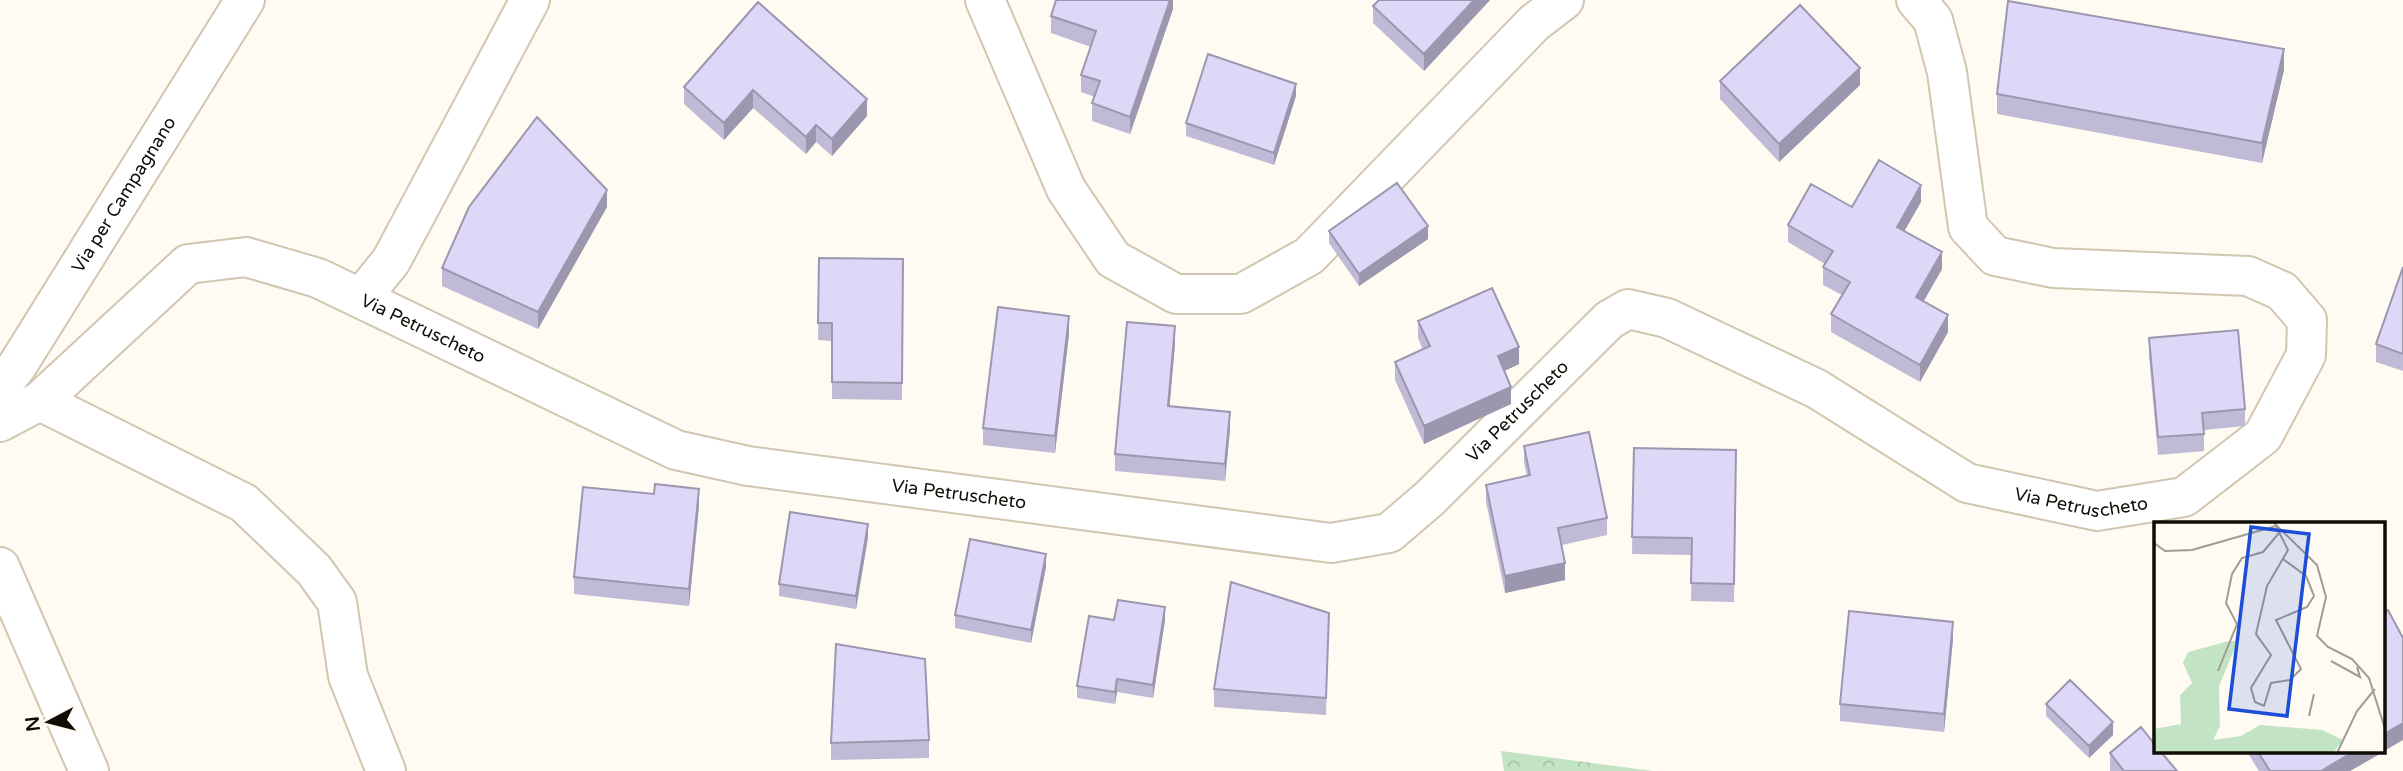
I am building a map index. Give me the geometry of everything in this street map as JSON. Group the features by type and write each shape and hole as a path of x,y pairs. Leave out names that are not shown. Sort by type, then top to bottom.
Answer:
{"street":[{"name":"Via per Campagnano","path":"0,387 17,366 245,0"},
{"name":"Via Petruscheto","path":"530,0 391,261 361,298 676,450 748,466 1331,543 1388,533 1430,498 1609,320 1628,309 1667,318 1817,389 1967,483 2097,511 2184,497 2263,436 2306,355 2307,320 2282,291 2248,276 2053,268 1995,256 1968,227 1947,72 1933,20 1916,0"},
{"path":"985,0 1066,189 1113,259 1176,294 1241,294 1309,256 1534,23 1564,0"},
{"path":"0,422 40,401 188,264 246,257 318,278 361,298"},
{"path":"40,401 244,503 314,570 337,602 348,676 386,771"},
{"path":"0,567 89,771"}],"green space":[{"path":"1501,751 1653,771 1504,771"}],"building":[{"path":"1056,0 1170,0 1130,117 1092,103 1100,81 1081,75 1096,31 1051,16"},
{"path":"1379,0 1474,0 1424,54 1373,6"},
{"path":"2008,1 2284,49 2262,143 1997,94"},
{"path":"758,2 867,99 832,139 816,125 806,137 753,90 724,123 684,87"},
{"path":"1800,5 1860,68 1779,144 1720,81"},
{"path":"1208,54 1296,84 1274,153 1186,123"},
{"path":"537,117 607,190 538,312 442,268 469,207"},
{"path":"1879,160 1921,185 1897,227 1942,252 1916,297 1948,315 1920,365 1831,314 1850,282 1823,267 1833,251 1788,225 1811,184 1852,207"},
{"path":"1397,183 1428,226 1359,274 1329,231"},
{"path":"819,258 903,259 902,383 832,382 832,323 818,323"},
{"path":"2403,267 2403,354 2376,344"},
{"path":"1492,288 1519,347 1498,356 1511,387 1424,426 1395,362 1430,346 1418,321"},
{"path":"998,307 1069,316 1055,436 983,428"},
{"path":"1127,322 1175,326 1168,406 1230,412 1225,464 1115,454"},
{"path":"2238,330 2245,409 2202,413 2204,434 2158,437 2149,338"},
{"path":"1589,432 1607,518 1558,528 1565,563 1505,576 1486,485 1530,475 1524,446"},
{"path":"1634,448 1736,450 1734,584 1691,583 1692,538 1632,537"},
{"path":"655,484 699,489 689,589 574,577 583,487 654,494"},
{"path":"790,512 868,524 856,596 779,584"},
{"path":"970,539 1046,554 1031,630 955,615"},
{"path":"1231,582 1329,613 1326,698 1214,689"},
{"path":"1118,600 1165,607 1153,685 1117,679 1115,692 1077,686 1089,616 1114,620"},
{"path":"2388,610 2403,638 2403,723 2386,733"},
{"path":"1849,611 1953,622 1944,714 1840,704"},
{"path":"836,644 925,659 929,740 831,743"},
{"path":"2070,680 2113,722 2089,746 2046,704"},
{"path":"2141,727 2154,743 2154,754 2163,754 2177,771 2124,771 2110,753"},
{"path":"2259,754 2350,754 2321,771 2270,771"}]}
